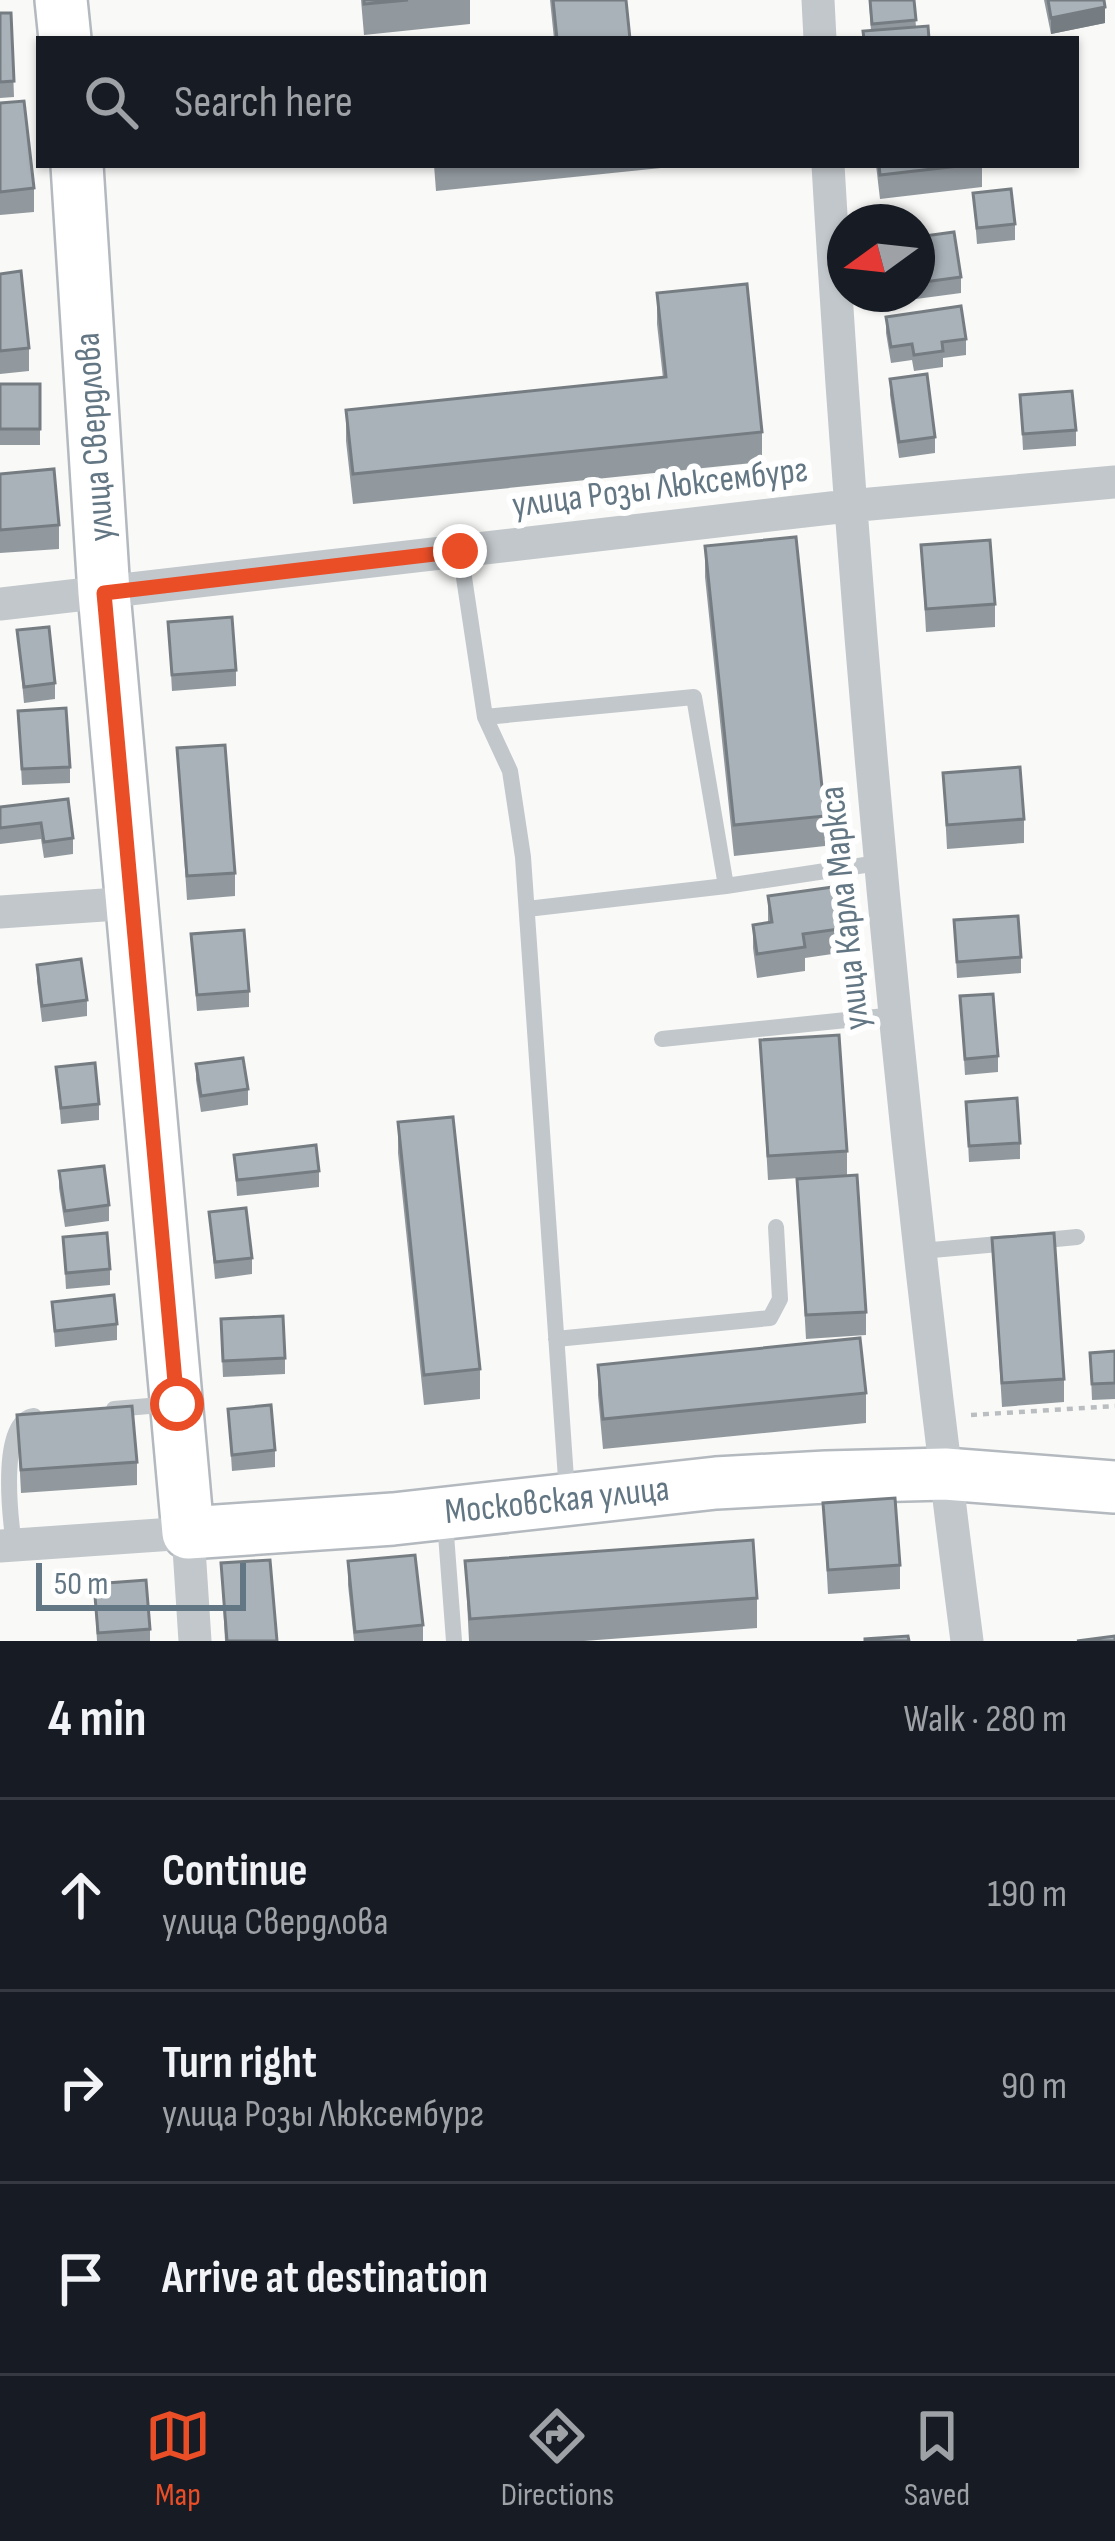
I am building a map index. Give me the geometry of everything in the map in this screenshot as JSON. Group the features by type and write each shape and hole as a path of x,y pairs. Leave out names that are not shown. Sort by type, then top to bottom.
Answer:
{"main road":[{"path":"61,0 65,36"},
{"name":"улица Свердлова","path":"77,168 104,593 188,1533"},
{"name":"Московская улица","path":"188,1533 445,1514 716,1483 945,1474 1115,1487"}],"street":[{"path":"818,0 820,36"},
{"name":"улица Карла Маркса","path":"827,168 848,506 878,863 967,1641"},
{"name":"улица Розы Люксембург","path":"0,604 848,506 1115,482"},
{"path":"0,912 133,903"},
{"name":"Московская улица","path":"7,1546 188,1533"},
{"name":"улица Свердлова","path":"188,1533 196,1641"}],"lane":[{"path":"460,551 485,717 510,772 527,909 567,1500"},
{"path":"485,717 694,697 726,886"},
{"path":"527,909 878,863"},
{"path":"662,1039 895,1015"},
{"path":"556,1339 770,1318 780,1299 776,1227"},
{"path":"921,1251 1077,1238"},
{"path":"88,1412 177,1404"},
{"path":"7,1546 2,1447 7,1429 21,1418 43,1415"},
{"path":"445,1514 454,1641"}],"path":[{"path":"939,1417 1115,1406"}],"building":[{"path":"553,0 626,0 630,36 557,36"},
{"path":"870,0 914,0 916,20 872,24"},
{"path":"1048,0 1104,0 1105,7 1051,18"},
{"path":"0,13 11,13 14,81 0,82"},
{"path":"928,26 929,36 864,36 863,31"},
{"path":"24,101 34,188 0,192 0,103"},
{"path":"879,168 941,168 880,175"},
{"path":"1011,189 1015,224 977,228 973,193"},
{"path":"954,232 961,277 935,281 935,235"},
{"path":"21,271 29,348 0,351 0,274"},
{"path":"747,284 762,432 353,474 346,410 666,377 657,293"},
{"path":"961,306 966,339 942,342 943,351 914,355 912,344 891,347 886,317"},
{"path":"927,374 935,437 899,442 890,379"},
{"path":"0,384 40,384 40,429 0,429"},
{"path":"1072,391 1076,430 1023,434 1020,395"},
{"path":"54,469 59,525 0,530 0,474"},
{"path":"796,537 825,816 734,825 705,546"},
{"path":"990,540 995,604 926,609 921,545"},
{"path":"232,617 236,670 172,675 168,622"},
{"path":"49,627 55,683 24,687 17,630"},
{"path":"66,708 70,767 22,769 18,711"},
{"path":"225,745 235,873 187,876 177,748"},
{"path":"1020,767 1024,819 947,825 943,773"},
{"path":"68,799 73,838 44,842 41,823 0,828 0,807"},
{"path":"833,887 839,929 803,934 805,947 757,954 753,925 772,922 768,896"},
{"path":"1018,916 1021,957 957,962 954,920"},
{"path":"244,930 249,991 197,995 191,934"},
{"path":"81,959 87,1000 42,1006 37,965"},
{"path":"993,994 998,1056 965,1059 960,996"},
{"path":"839,1035 847,1151 768,1156 760,1040"},
{"path":"243,1058 248,1089 201,1096 196,1064"},
{"path":"95,1063 99,1104 61,1108 56,1067"},
{"path":"1017,1098 1020,1143 969,1146 966,1102"},
{"path":"453,1117 480,1369 424,1375 398,1122"},
{"path":"316,1145 319,1171 237,1180 234,1155"},
{"path":"104,1166 109,1205 65,1211 59,1171"},
{"path":"857,1175 866,1312 806,1315 797,1179"},
{"path":"246,1208 252,1258 215,1262 209,1212"},
{"path":"107,1233 110,1269 66,1273 63,1237"},
{"path":"1054,1233 1064,1379 1002,1383 992,1238"},
{"path":"114,1295 117,1324 55,1331 52,1302"},
{"path":"283,1316 285,1358 223,1361 221,1319"},
{"path":"860,1338 866,1393 603,1419 598,1365"},
{"path":"1115,1351 1115,1383 1092,1384 1090,1353"},
{"path":"271,1405 275,1450 232,1455 228,1409"},
{"path":"132,1406 137,1462 21,1470 17,1415"},
{"path":"895,1498 900,1565 828,1570 823,1503"},
{"path":"753,1540 757,1598 470,1619 465,1561"},
{"path":"415,1555 423,1625 355,1632 348,1561"},
{"path":"270,1560 277,1641 227,1641 221,1563"},
{"path":"146,1580 150,1629 98,1633 94,1584"},
{"path":"908,1636 909,1641 865,1641 865,1639"},
{"path":"1115,1636 1115,1641 1077,1641"}],"route":[{"path":"177,1404 104,593 460,551"}]}
